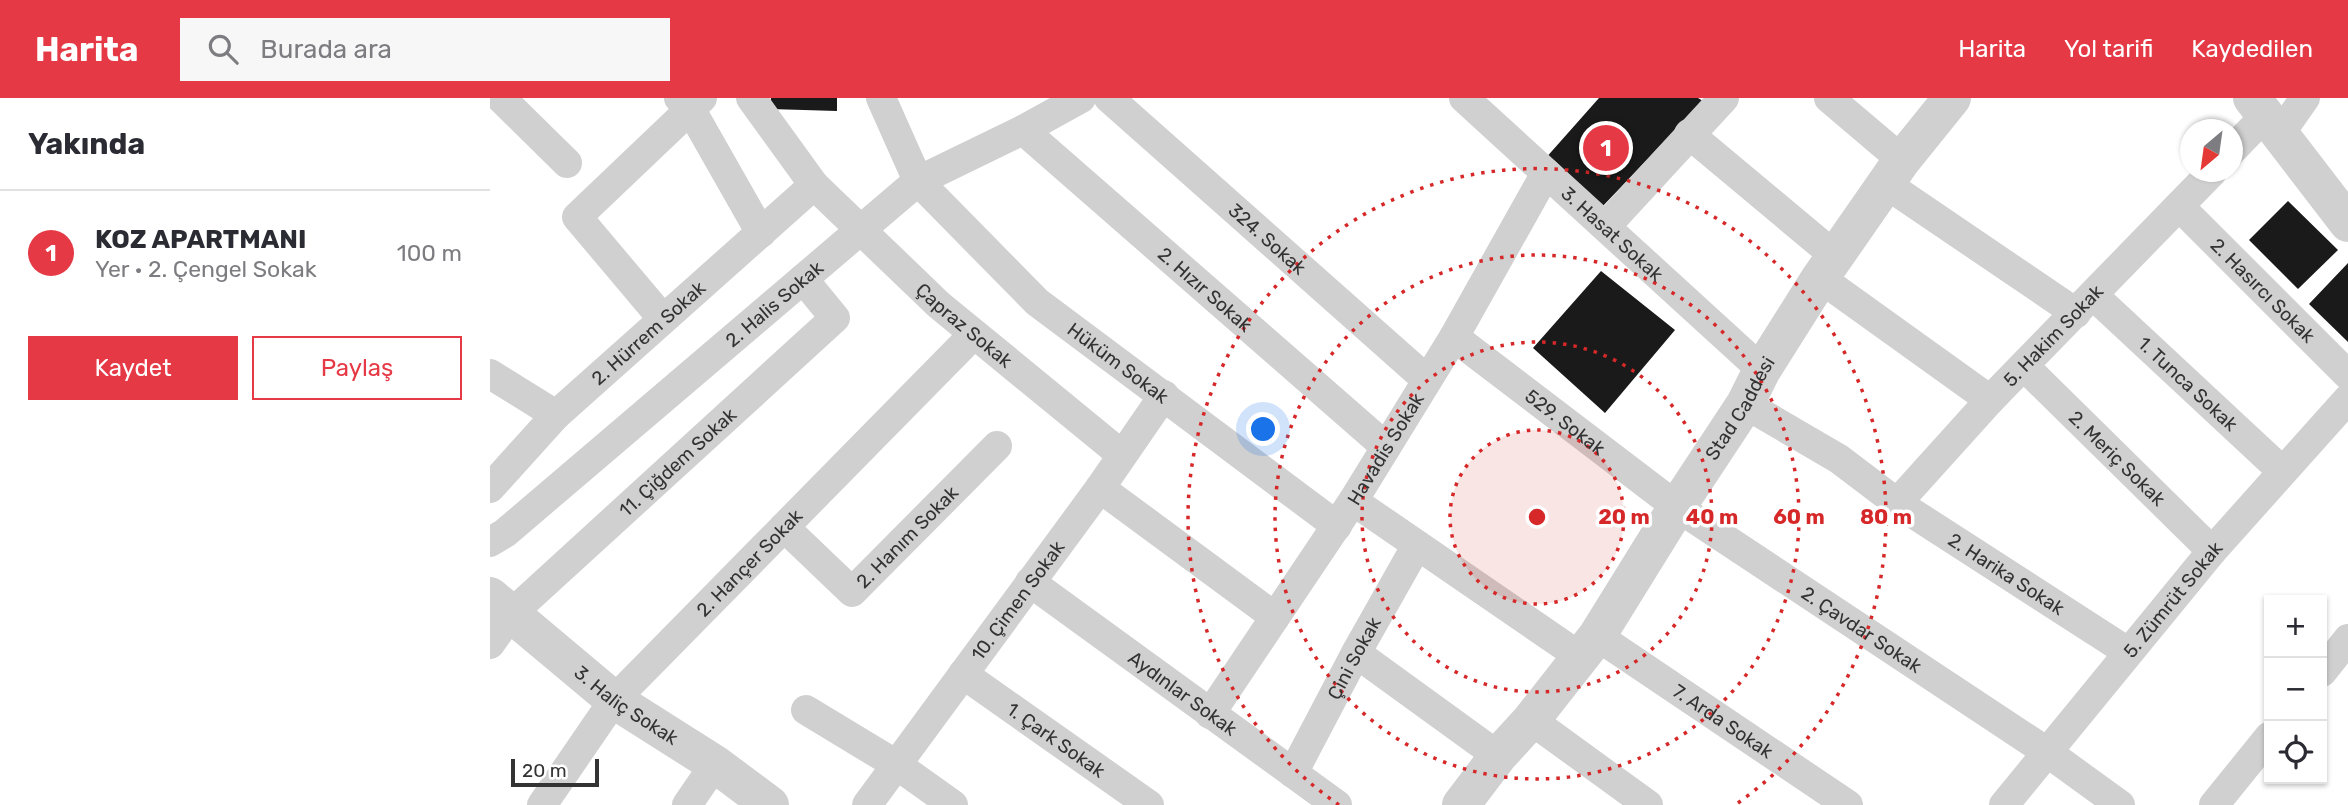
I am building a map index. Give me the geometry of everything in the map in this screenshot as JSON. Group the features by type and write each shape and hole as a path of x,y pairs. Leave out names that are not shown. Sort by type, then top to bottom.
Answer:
{"street":[{"path":"501,98 567,163"},
{"name":"Çapraz Sokak","path":"751,98 814,185 939,305 1122,455"},
{"path":"881,98 918,181"},
{"name":"2. Halis Sokak","path":"490,542 505,533 918,181 1023,130 1081,98"},
{"name":"324. Sokak","path":"1109,98 1427,380"},
{"path":"1606,226 1724,98"},
{"name":"1. Tunca Sokak","path":"1829,98 1894,172 2085,304 2282,471"},
{"path":"2243,139 2265,116 2305,98"},
{"name":"Stad Caddesi","path":"1461,805 1590,647 1677,506 1745,404 1762,370 1828,267 1947,100"},
{"path":"663,319 577,216 691,102 761,233"},
{"name":"3. Hasat Sokak","path":"1484,104 1546,173 1762,370"},
{"path":"2265,116 2348,223"},
{"name":"2. Hızır Sokak","path":"1023,130 1386,447"},
{"path":"1689,134 1828,267 1990,400"},
{"name":"Havadis Sokak","path":"1210,714 1353,501 1454,337 1546,173"},
{"name":"Hüküm Sokak","path":"918,181 1037,302 1337,526"},
{"name":"5. Hakim Sokak","path":"1897,503 1990,400 2202,182"},
{"name":"2. Hürrem Sokak","path":"490,488 556,415 814,185"},
{"name":"2. Hasırcı Sokak","path":"2179,206 2348,375"},
{"name":"11. Çiğdem Sokak","path":"497,618 835,318 803,279"},
{"name":"2. Hançer Sokak","path":"542,805 614,700 974,334"},
{"name":"529. Sokak","path":"1454,337 1677,506"},
{"name":"2. Meriç Sokak","path":"2024,366 2212,551"},
{"path":"490,374 556,415"},
{"name":"10. Çimen Sokak","path":"866,805 1100,488 1164,395"},
{"name":"5. Zümrüt Sokak","path":"2004,805 2212,551 2348,399"},
{"name":"2. Harika Sokak","path":"1745,404 1839,459 1897,503 2127,652"},
{"name":"2. Hanım Sokak","path":"784,527 852,592 997,446"},
{"path":"1100,488 1275,617"},
{"name":"7. Arda Sokak","path":"1353,501 1417,545 1848,805"},
{"name":"2. Çavdar Sokak","path":"1677,506 2047,752 2120,805"},
{"name":"Çini Sokak","path":"1297,787 1356,653 1417,545"},
{"name":"Aydınlar Sokak","path":"1030,582 1210,714 1297,787 1337,805"},
{"name":"3. Haliç Sokak","path":"497,618 614,700 715,764 770,805"},
{"path":"2327,666 2348,639"},
{"path":"1356,653 1498,757"},
{"name":"1. Çark Sokak","path":"963,674 1149,805"},
{"path":"806,710 897,765 953,805"},
{"path":"1531,720 1648,805"},
{"path":"2214,805 2264,743"},
{"path":"687,805 715,764"}],"building":[{"path":"771,98 837,98 837,111 770,109"},
{"path":"1599,98 1698,98 1703,101 1601,208 1544,160"},
{"path":"2288,201 2338,250 2298,289 2249,240"},
{"path":"2348,263 2348,342 2309,304"},
{"path":"1601,271 1675,330 1605,413 1533,348"}],"place":[{"name":"KOZ APARTMANI","path":"1606,148"}]}
